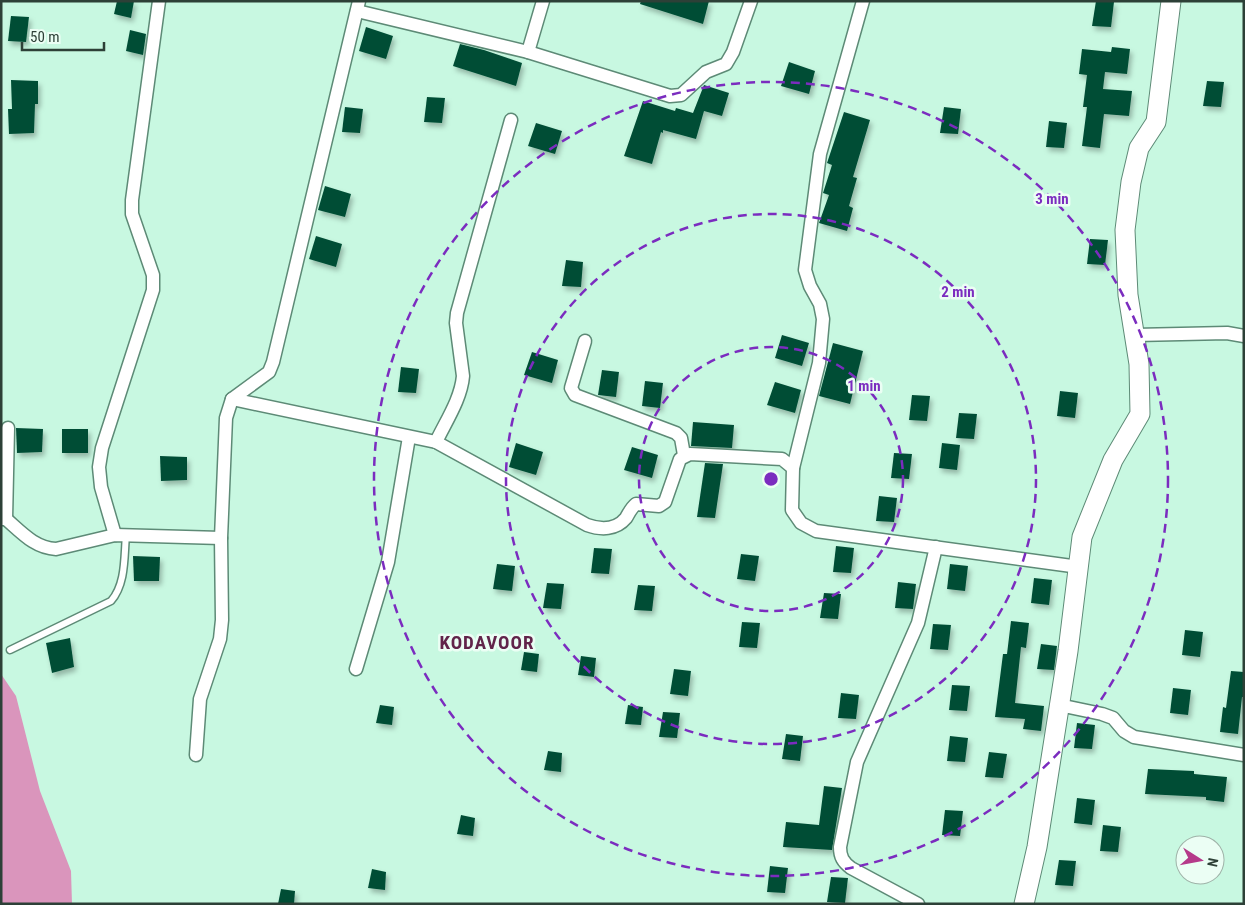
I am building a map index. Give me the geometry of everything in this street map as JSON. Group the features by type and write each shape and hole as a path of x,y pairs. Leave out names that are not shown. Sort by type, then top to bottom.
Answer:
{"street":[{"path":"121,535 102,486 99,468 102,448 153,290 153,275 132,214 132,200 159,1"},
{"path":"528,52 543,1"},
{"path":"196,755 200,699 220,638 222,620 221,538 226,418 232,399 269,372 273,362 358,6 528,52 670,96 681,95 706,72 726,64 733,52 751,1"},
{"path":"863,1 820,154 805,270 810,286 820,304 823,319 819,362 793,468 792,510 801,523 816,531 1078,567"},
{"path":"1024,904 1037,847 1082,537 1113,460 1140,414 1139,364 1128,294 1125,230 1131,182 1139,148 1156,122 1171,1"},
{"path":"436,442 460,392 463,376 456,323 457,313 511,120"},
{"path":"1134,335 1228,333 1244,336"},
{"path":"585,341 573,381 572,388 575,395 676,432 681,438 684,455"},
{"path":"232,399 436,442 596,528 615,527 624,520 636,504 659,506 665,502 680,459 684,455 782,459 793,468"},
{"path":"8,428 4,519 34,543 56,549 121,535 221,538"},
{"path":"356,669 388,562 408,437"},
{"path":"918,904 851,868 844,862 840,854 840,847 856,762 918,623 936,547"},
{"path":"1059,705 1113,718 1124,731 1134,737 1244,755"}],"lane":[{"path":"10,650 111,601 121,585 121,535"}],"shaded area":[{"path":"1,674 16,696 40,791 71,871 72,904 1,904"}],"building":[{"path":"117,1 134,1 131,18 114,14"},
{"path":"641,1 709,1 703,24 640,4"},
{"path":"1096,1 1114,2 1111,27 1092,26"},
{"path":"11,16 29,17 26,42 8,41"},
{"path":"366,27 393,36 386,59 359,51"},
{"path":"130,30 146,34 143,55 126,51"},
{"path":"460,44 522,63 516,86 453,66"},
{"path":"1112,47 1130,49 1127,74 1105,72 1103,89 1132,91 1129,116 1104,114 1100,148 1082,146 1087,107 1083,107 1087,75 1079,74 1082,49 1111,52"},
{"path":"789,62 815,71 809,94 781,86"},
{"path":"11,80 38,81 38,104 35,104 34,133 9,134 8,109 12,109"},
{"path":"1207,81 1224,82 1221,107 1203,106"},
{"path":"704,85 729,93 722,116 704,111 696,139 663,130 652,164 624,156 643,101 675,111 676,108 693,113"},
{"path":"427,97 445,98 442,123 424,122"},
{"path":"345,107 363,109 360,133 342,132"},
{"path":"944,107 961,109 958,134 940,133"},
{"path":"844,112 870,120 853,177 857,178 849,206 853,208 847,231 819,223 829,195 823,193 832,165 827,163"},
{"path":"1049,121 1067,123 1064,148 1046,147"},
{"path":"536,123 562,131 555,154 528,146"},
{"path":"325,186 351,194 345,217 318,210"},
{"path":"316,236 342,244 336,267 309,259"},
{"path":"1090,239 1108,240 1105,265 1087,264"},
{"path":"566,260 583,262 581,287 562,286"},
{"path":"782,335 809,343 802,366 775,358"},
{"path":"833,343 863,351 850,404 819,396"},
{"path":"532,352 558,360 552,383 524,375"},
{"path":"401,367 419,369 416,393 398,392"},
{"path":"602,370 619,372 616,397 598,395"},
{"path":"645,381 663,383 660,408 642,406"},
{"path":"775,382 801,390 795,413 767,405"},
{"path":"1060,391 1078,393 1075,418 1057,416"},
{"path":"912,395 930,396 927,421 909,420"},
{"path":"959,413 977,414 974,439 956,438"},
{"path":"693,422 734,425 732,448 691,446"},
{"path":"16,428 43,429 42,452 17,453"},
{"path":"62,429 88,429 88,453 62,453"},
{"path":"516,443 543,452 536,475 509,467"},
{"path":"942,443 960,445 957,470 939,468"},
{"path":"632,447 658,455 652,478 624,470"},
{"path":"894,453 912,454 909,479 891,478"},
{"path":"160,456 187,457 187,480 161,481"},
{"path":"705,463 723,464 715,518 697,517"},
{"path":"879,496 897,498 894,522 876,521"},
{"path":"836,546 854,548 851,573 833,572"},
{"path":"594,548 612,549 609,574 591,573"},
{"path":"741,554 759,556 755,581 737,579"},
{"path":"133,556 160,557 159,581 134,581"},
{"path":"497,564 515,566 512,591 493,589"},
{"path":"950,564 968,566 965,591 947,589"},
{"path":"1034,578 1052,580 1049,605 1031,603"},
{"path":"898,582 916,584 913,609 895,608"},
{"path":"547,583 564,584 561,609 543,608"},
{"path":"638,585 655,586 652,611 634,610"},
{"path":"824,593 841,594 838,619 820,618"},
{"path":"1011,621 1029,623 1026,648 1021,647 1015,703 1044,706 1041,731 1023,729 1025,719 995,717 1003,654 1007,654"},
{"path":"742,622 760,623 757,648 739,647"},
{"path":"933,624 951,625 948,650 930,649"},
{"path":"1185,630 1203,632 1200,657 1182,655"},
{"path":"70,638 74,667 52,673 46,643"},
{"path":"1041,644 1057,646 1054,670 1037,669"},
{"path":"524,652 539,654 537,672 521,670"},
{"path":"581,656 596,658 594,677 578,675"},
{"path":"674,669 691,671 688,696 670,694"},
{"path":"1231,671 1244,672 1244,697 1242,697 1238,734 1220,732 1223,707 1226,708"},
{"path":"952,685 970,686 967,711 949,710"},
{"path":"1173,688 1191,690 1188,715 1170,713"},
{"path":"841,693 859,695 856,719 838,718"},
{"path":"380,705 394,707 392,725 376,723"},
{"path":"628,705 643,707 641,725 625,724"},
{"path":"663,712 680,713 677,738 659,737"},
{"path":"1077,723 1095,725 1092,749 1074,748"},
{"path":"786,734 803,736 800,761 782,759"},
{"path":"950,736 968,738 965,762 947,761"},
{"path":"548,751 562,753 561,772 544,770"},
{"path":"989,752 1007,754 1003,778 985,777"},
{"path":"1148,769 1194,771 1194,774 1227,777 1224,802 1206,800 1206,797 1145,794"},
{"path":"824,786 842,788 832,850 783,847 786,822 819,825"},
{"path":"1077,798 1095,800 1092,825 1074,823"},
{"path":"945,810 963,811 960,836 942,835"},
{"path":"461,815 475,818 473,836 457,834"},
{"path":"1103,825 1121,827 1118,852 1100,851"},
{"path":"1059,860 1076,861 1073,886 1055,885"},
{"path":"770,866 788,868 785,893 767,892"},
{"path":"372,869 386,872 385,890 368,888"},
{"path":"831,877 848,878 845,903 827,902"},
{"path":"281,889 295,891 294,904 278,904"}],"district":[{"name":"KODAVOOR","path":"487,642"}]}
